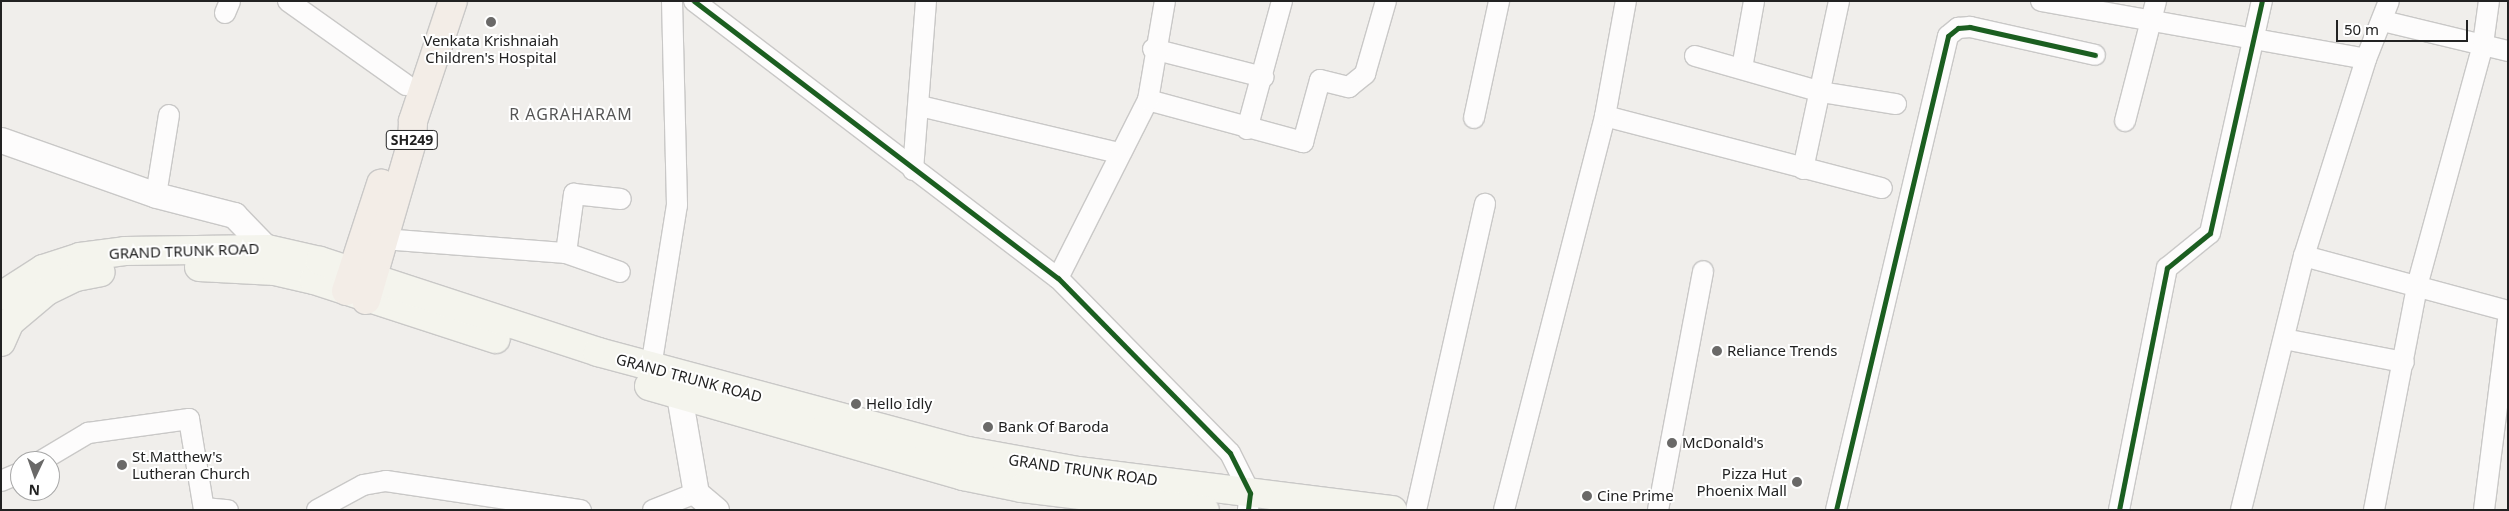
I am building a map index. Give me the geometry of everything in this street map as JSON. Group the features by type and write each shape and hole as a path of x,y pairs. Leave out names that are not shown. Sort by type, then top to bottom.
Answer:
{"main road":[{"name":"SH249","path":"359,286 395,142 406,85 435,1"},
{"name":"SH249","path":"359,286 383,239 412,142 413,121 453,1"},
{"name":"GRAND TRUNK ROAD","path":"1,296 42,269 80,256 125,251 266,249 359,286 679,394 963,476 1022,488 1205,510"},
{"name":"GRAND TRUNK ROAD","path":"4,328 47,291 76,277 109,271 170,267 275,271 359,286 651,367 993,457 1249,501 1393,510"}],"street":[{"path":"288,1 406,85"},
{"path":"651,367 677,205 672,1"},
{"path":"694,1 913,170 1058,278 1230,453 1249,501"},
{"path":"913,170 920,106 926,1"},
{"path":"1058,278 1119,153 1148,100 1154,49 1164,1"},
{"path":"1247,128 1263,76 1282,1"},
{"path":"1148,100 1303,142 1320,80 1349,87 1365,74 1386,1"},
{"path":"1474,118 1499,1"},
{"path":"1504,510 1605,116 1626,1"},
{"path":"1742,68 1754,1"},
{"path":"1803,169 1839,1"},
{"path":"2041,1 2366,59"},
{"path":"2125,120 2156,1"},
{"path":"2119,510 2122,485 2166,268 2210,233 2262,1"},
{"path":"2241,510 2304,256 2366,59 2384,21 2388,1"},
{"path":"2374,510 2404,362 2417,286 2483,44 2489,1"},
{"path":"2384,21 2508,51"},
{"path":"1836,510 1948,36 1958,28 1970,27 2095,55"},
{"path":"1154,49 1263,76"},
{"path":"1695,56 1821,92 1896,104"},
{"path":"920,106 1119,153"},
{"path":"156,195 169,115"},
{"path":"1605,116 1882,188"},
{"path":"1,140 156,195 234,215 266,249"},
{"path":"566,253 574,194 621,198"},
{"path":"1416,510 1485,204"},
{"path":"383,239 566,253 620,272"},
{"path":"2304,256 2508,311"},
{"path":"1658,510 1703,271"},
{"path":"2484,510 2508,319"},
{"path":"2284,340 2404,362"},
{"path":"653,510 710,505 679,394"},
{"path":"58,451 88,434 189,419 204,509 228,510"},
{"path":"317,510 363,486 386,480 530,505 581,510"},
{"path":"2105,510 2122,485"}],"cycle path":[{"path":"694,1 1058,278 1230,453 1250,493 1248,510"},
{"path":"2119,510 2167,268 2210,233 2262,1"},
{"path":"1836,510 1948,36 1958,28 1970,27 2095,55"}],"place":[{"name":"Venkata Krishnaiah Children's Hospital","path":"491,22"},
{"name":"Reliance Trends","path":"1717,351"},
{"name":"Hello Idly","path":"856,404"},
{"name":"Bank Of Baroda","path":"988,427"},
{"name":"McDonald's","path":"1672,443"},
{"name":"St.Matthew's Lutheran Church","path":"122,465"},
{"name":"Pizza Hut Phoenix Mall","path":"1797,482"},
{"name":"Cine Prime","path":"1587,496"}],"district":[{"name":"R AGRAHARAM","path":"571,114"}]}
